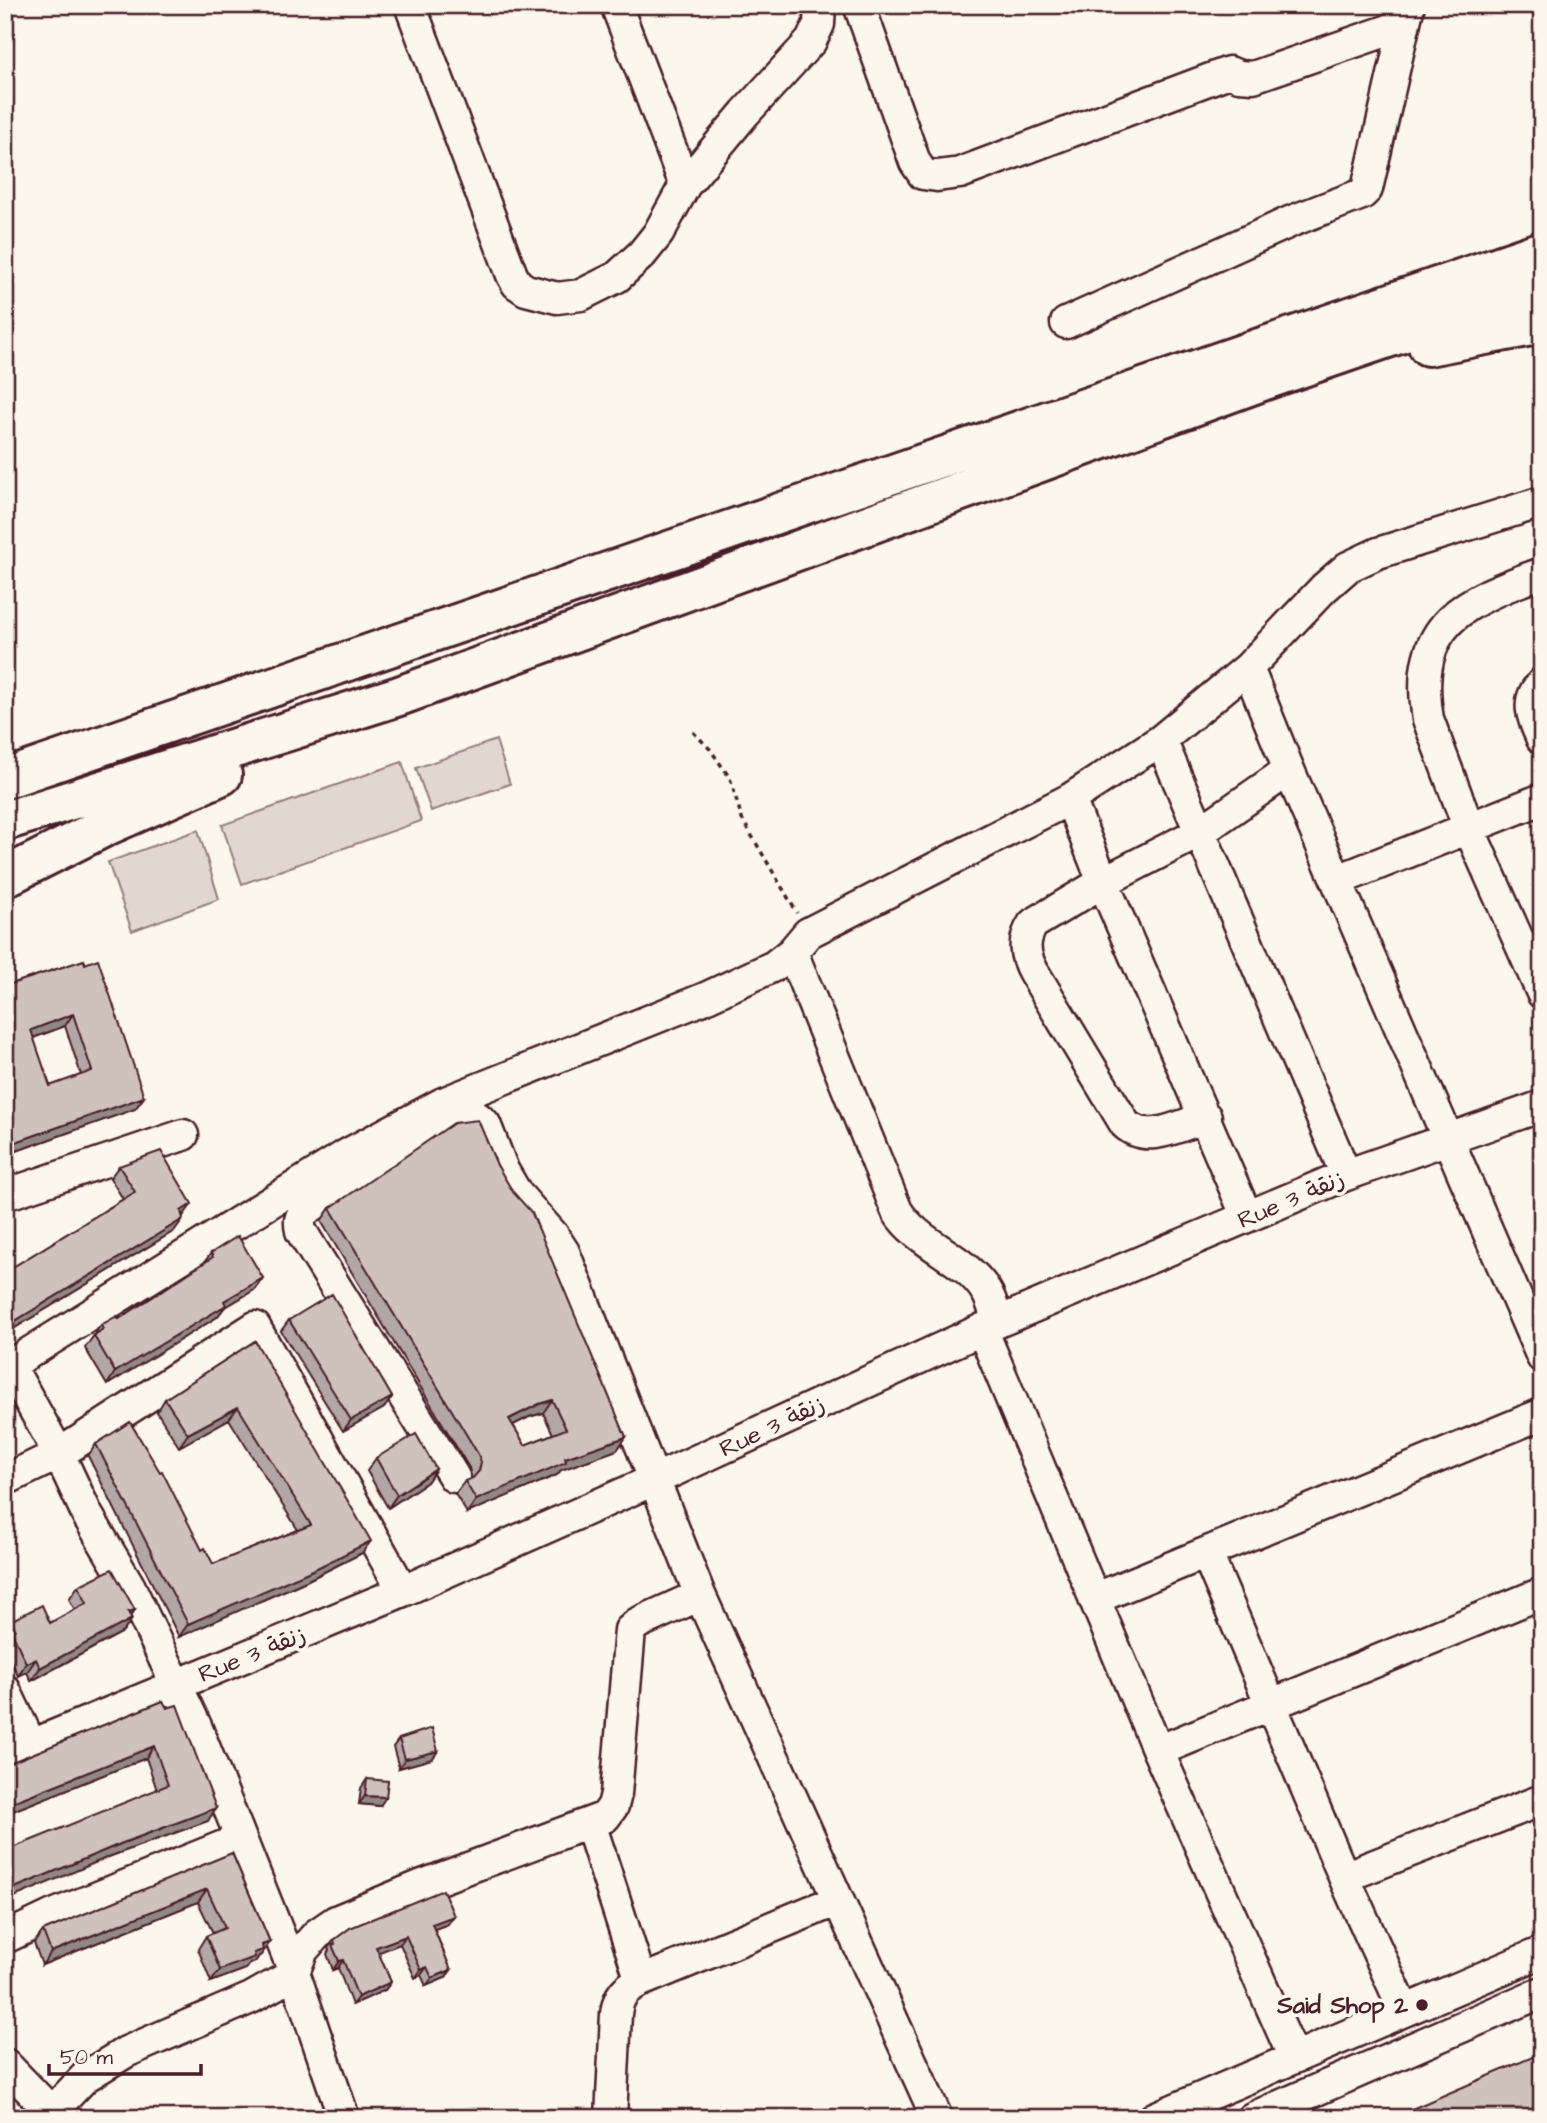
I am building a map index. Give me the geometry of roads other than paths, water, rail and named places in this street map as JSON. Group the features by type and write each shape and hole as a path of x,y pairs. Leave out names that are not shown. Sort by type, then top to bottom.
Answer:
{"highway":[{"path":"1263,364 1542,235"},
{"path":"5,877 107,825 399,696 1263,364 1542,251"},
{"path":"5,769 258,691 1263,364 1542,285"},
{"path":"1263,364 1542,324"},
{"path":"5,779 258,691"},
{"path":"5,821 399,696"}],"street":[{"path":"410,5 512,275 517,284 526,290 546,296 570,297 593,290 617,276 642,254 658,234 685,185 745,113 811,41 819,24 820,5"},
{"path":"616,5 685,185"},
{"path":"859,5 919,169 929,175 960,173 1229,72 1253,77 1389,30 1400,21 1409,7"},
{"path":"1066,323 1265,233 1362,194 1367,189 1409,7"},
{"path":"344,2118 294,1972 196,1726 130,1587 88,1516 59,1454 8,1367 335,1161 431,1110 702,999 774,966 800,942 1070,799 1161,740 1248,668 1324,588 1348,567 1378,553 1542,502"},
{"path":"1542,573 1496,590 1460,610 1441,629 1430,652 1425,683 1428,719 1468,826 1542,993"},
{"path":"1248,668 1289,770 1542,1357"},
{"path":"1542,683 1534,693 1531,705 1531,715 1542,739"},
{"path":"1161,740 1346,1175"},
{"path":"1206,1117 1158,1133 1133,1132 1125,1125 1026,959 1027,933 1033,924 1102,882 1199,832 1289,770"},
{"path":"1070,799 1102,882 1247,1217"},
{"path":"1338,880 1468,826 1542,799"},
{"path":"800,942 897,1211 905,1224 964,1268 986,1290 990,1325 1094,1600 1294,2058"},
{"name":"Rue 3 زنقة","path":"18,1751 404,1591 656,1479 990,1325 1346,1175 1542,1106"},
{"path":"454,1477 299,1225 306,1210 438,1119 469,1115 477,1117 485,1124 503,1170 517,1194 553,1235 564,1252 700,1595 937,2118"},
{"path":"5,1195 183,1135"},
{"path":"5,1480 59,1454 255,1326 404,1591"},
{"path":"1094,1600 1542,1414"},
{"path":"1207,1554 1344,1877 1404,2010"},
{"path":"1158,1751 1542,1593"},
{"path":"5,2064 51,2116 85,2077 125,2052 274,1986 294,1972 303,1950 317,1934 336,1921 431,1881 608,1814 615,1801 629,1630 638,1623 700,1595"},
{"path":"5,1690 18,1751"},
{"path":"1344,1877 1542,1800"},
{"path":"590,1822 641,1980"},
{"path":"5,1938 51,1916 241,1839"},
{"path":"611,2118 617,2005 626,1989 641,1980 838,1900"},
{"path":"1154,2118 1542,1952"},
{"path":"1252,2118 1542,1992"}],"place":[{"name":"Said Shop 2","path":"1422,2005"}]}
